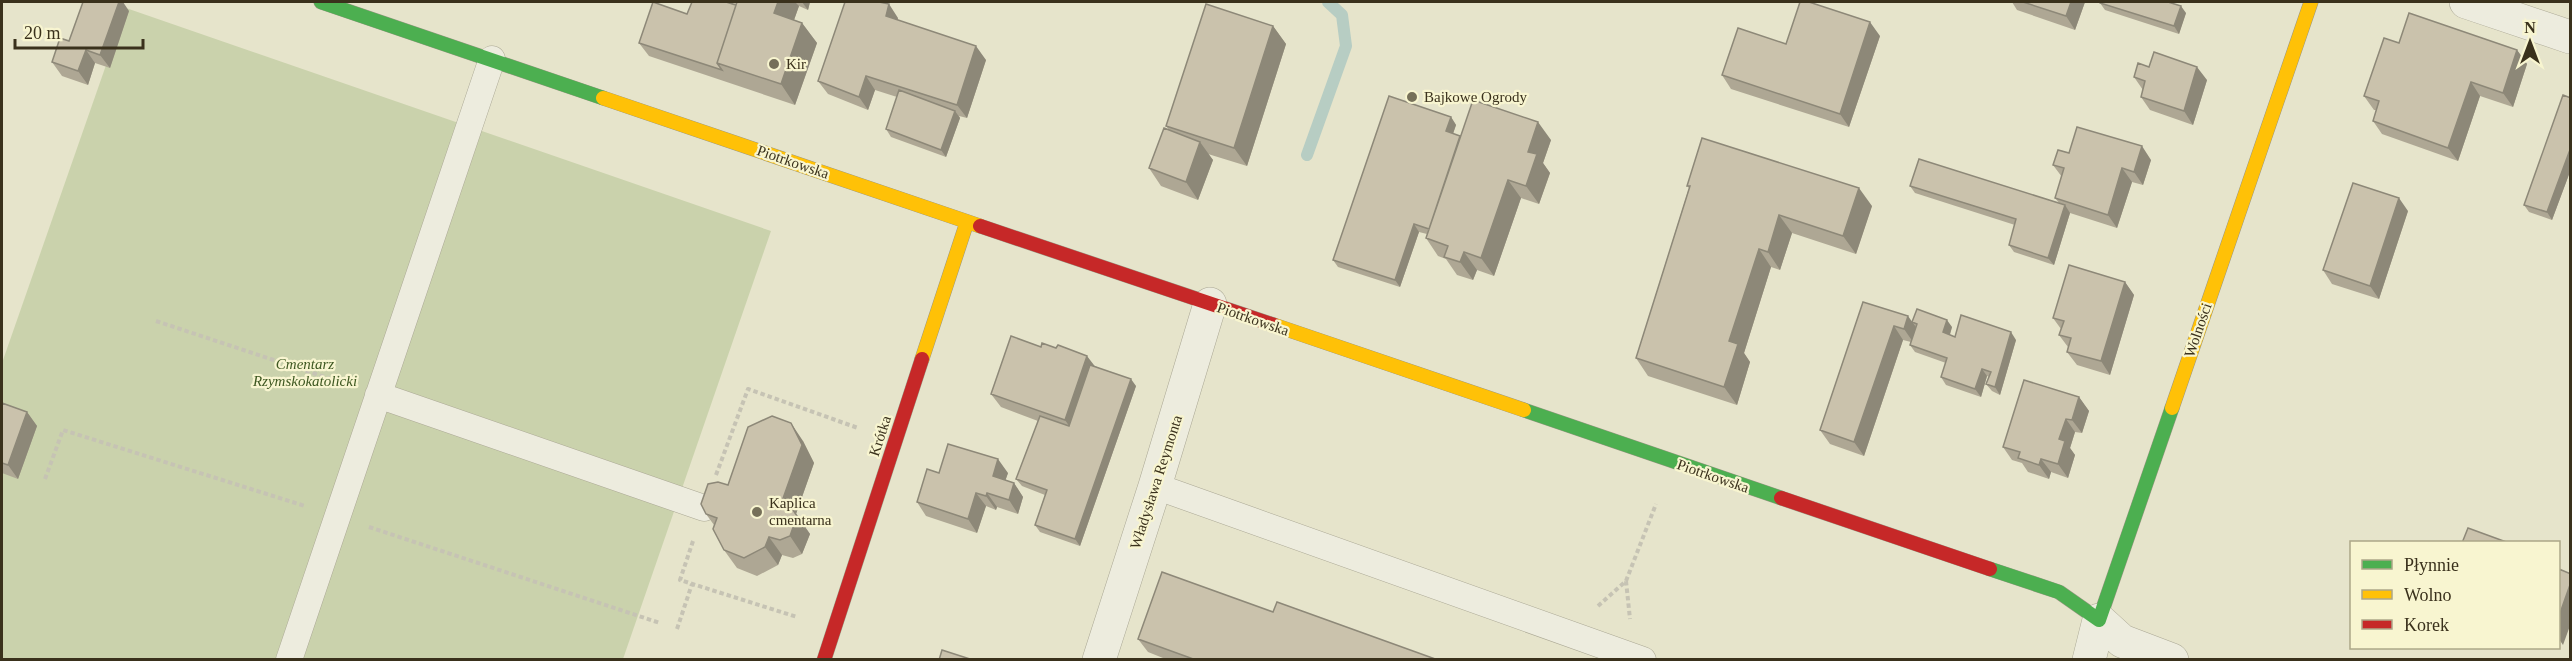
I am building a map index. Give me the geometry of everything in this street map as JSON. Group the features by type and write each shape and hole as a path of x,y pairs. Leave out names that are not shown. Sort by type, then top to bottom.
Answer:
{"street":[{"name":"Piotrkowska","path":"321,2 2059,592 2099,620 2122,641 2172,660"},
{"name":"Wolności","path":"2089,660 2099,620 2311,2"},
{"path":"2466,2 2571,37"},
{"name":"Krótka","path":"824,660 967,222"},
{"name":"Władysława Reymonta","path":"1099,660 1155,486 1209,304"}],"lane":[{"path":"289,660 492,59"},
{"path":"378,395 704,508"},
{"path":"1155,486 1643,660"}],"path":[{"path":"156,321 378,395"},
{"path":"834,630 680,580 748,389 896,441"},
{"path":"1575,636 1579,622 1626,581 1656,504"},
{"path":"677,629 692,584"}],"green space":[{"name":"Cmentarz Rzymskokatolicki","path":"126,8 771,231 623,659 2,660 2,363"}],"building":[{"path":"83,2 119,2 100,55 86,50 78,71 52,62 60,38 69,41"},
{"path":"653,2 687,14 692,2 726,2 736,5 717,63 722,70 639,43"},
{"path":"737,2 778,2 774,13 802,23 781,84 717,63"},
{"path":"845,2 889,4 886,16 976,46 957,105 866,76 859,97 818,81"},
{"path":"1800,2 1809,2 1870,22 1840,114 1722,75 1738,28 1786,44"},
{"path":"2023,2 2071,2 2066,16"},
{"path":"2100,2 2168,2 2181,6 2174,26"},
{"path":"1206,4 1273,26 1234,148 1166,126"},
{"path":"2409,13 2517,50 2503,93 2471,82 2448,148 2373,121 2379,101 2364,96 2384,38 2399,43"},
{"path":"2154,52 2197,67 2184,111 2141,97 2145,81 2134,77 2138,63 2149,67"},
{"path":"899,90 955,111 941,150 886,129"},
{"path":"2563,95 2571,98 2571,147 2547,212 2524,205"},
{"path":"1389,96 1451,117 1446,131 1460,136 1429,229 1414,224 1395,280 1333,260"},
{"path":"1473,100 1538,122 1528,152 1537,154 1526,186 1508,180 1481,258 1464,252 1460,262 1444,257 1448,246 1426,238"},
{"path":"2077,127 2142,146 2134,172 2122,168 2108,215 2055,198 2064,168 2053,165 2058,150 2069,153"},
{"path":"1164,128 1200,142 1186,182 1149,168"},
{"path":"1702,138 1859,188 1843,236 1779,215 1768,252 1759,249 1729,341 1738,344 1724,387 1636,358 1690,186 1687,186"},
{"path":"1919,159 2065,205 2048,258 2009,245 2016,219 1910,186"},
{"path":"2353,183 2399,198 2370,286 2323,270"},
{"path":"2069,265 2125,282 2101,361 2067,352 2071,338 2059,335 2064,321 2053,318"},
{"path":"1863,302 1908,316 1904,329 1894,326 1854,442 1820,430"},
{"path":"1917,309 1947,320 1943,332 1955,337 1961,315 2011,332 1995,387 1986,384 1991,372 1982,369 1975,389 1941,377 1947,358 1910,345 1917,324 1912,322"},
{"path":"1011,336 1041,347 1042,343 1056,348 1058,345 1087,356 1065,420 991,394"},
{"path":"1090,365 1131,379 1075,539 1035,525 1047,490 1016,479 1040,416 1069,426"},
{"path":"2024,380 2079,397 2072,420 2066,419 2059,439 2065,441 2058,464 2041,459 2039,465 2018,458 2020,452 2003,447"},
{"path":"2,403 27,412 8,465 2,463"},
{"name":"Kaplica cmentarna","path":"772,416 791,423 802,445 781,504 791,507 797,516 790,536 780,540 769,537 765,547 744,558 724,550 713,529 717,518 706,514 701,504 708,484 718,482 728,485 748,427"},
{"path":"948,444 998,459 993,476 1014,483 1009,500 987,493 986,496 976,493 968,519 917,502 927,469 939,473"},
{"path":"2468,528 2504,541 2463,541"},
{"path":"2560,569 2571,574 2571,582 2560,613"},
{"path":"1162,572 1273,612 1277,602 1438,660 1196,660 1138,639"},
{"path":"942,650 973,660 939,660"}],"waterway":[{"path":"1307,155 1346,46 1342,15 1328,2"}],"traffic: fast":[{"path":"321,2 603,98"},
{"path":"1990,569 2059,592 2099,620 2172,408"},
{"path":"1524,410 1781,498"}],"traffic: slow":[{"path":"2172,408 2311,2"},
{"path":"603,98 980,226"},
{"path":"922,359 967,222"},
{"path":"1274,325 1524,410"}],"traffic: jam":[{"path":"980,226 1274,325"},
{"path":"824,660 922,359"},
{"path":"1781,498 1990,569"}],"place":[{"name":"Kir","path":"774,64"},
{"name":"Bajkowe Ogrody","path":"1412,97"},
{"name":"Kaplica cmentarna","path":"757,512"}]}
